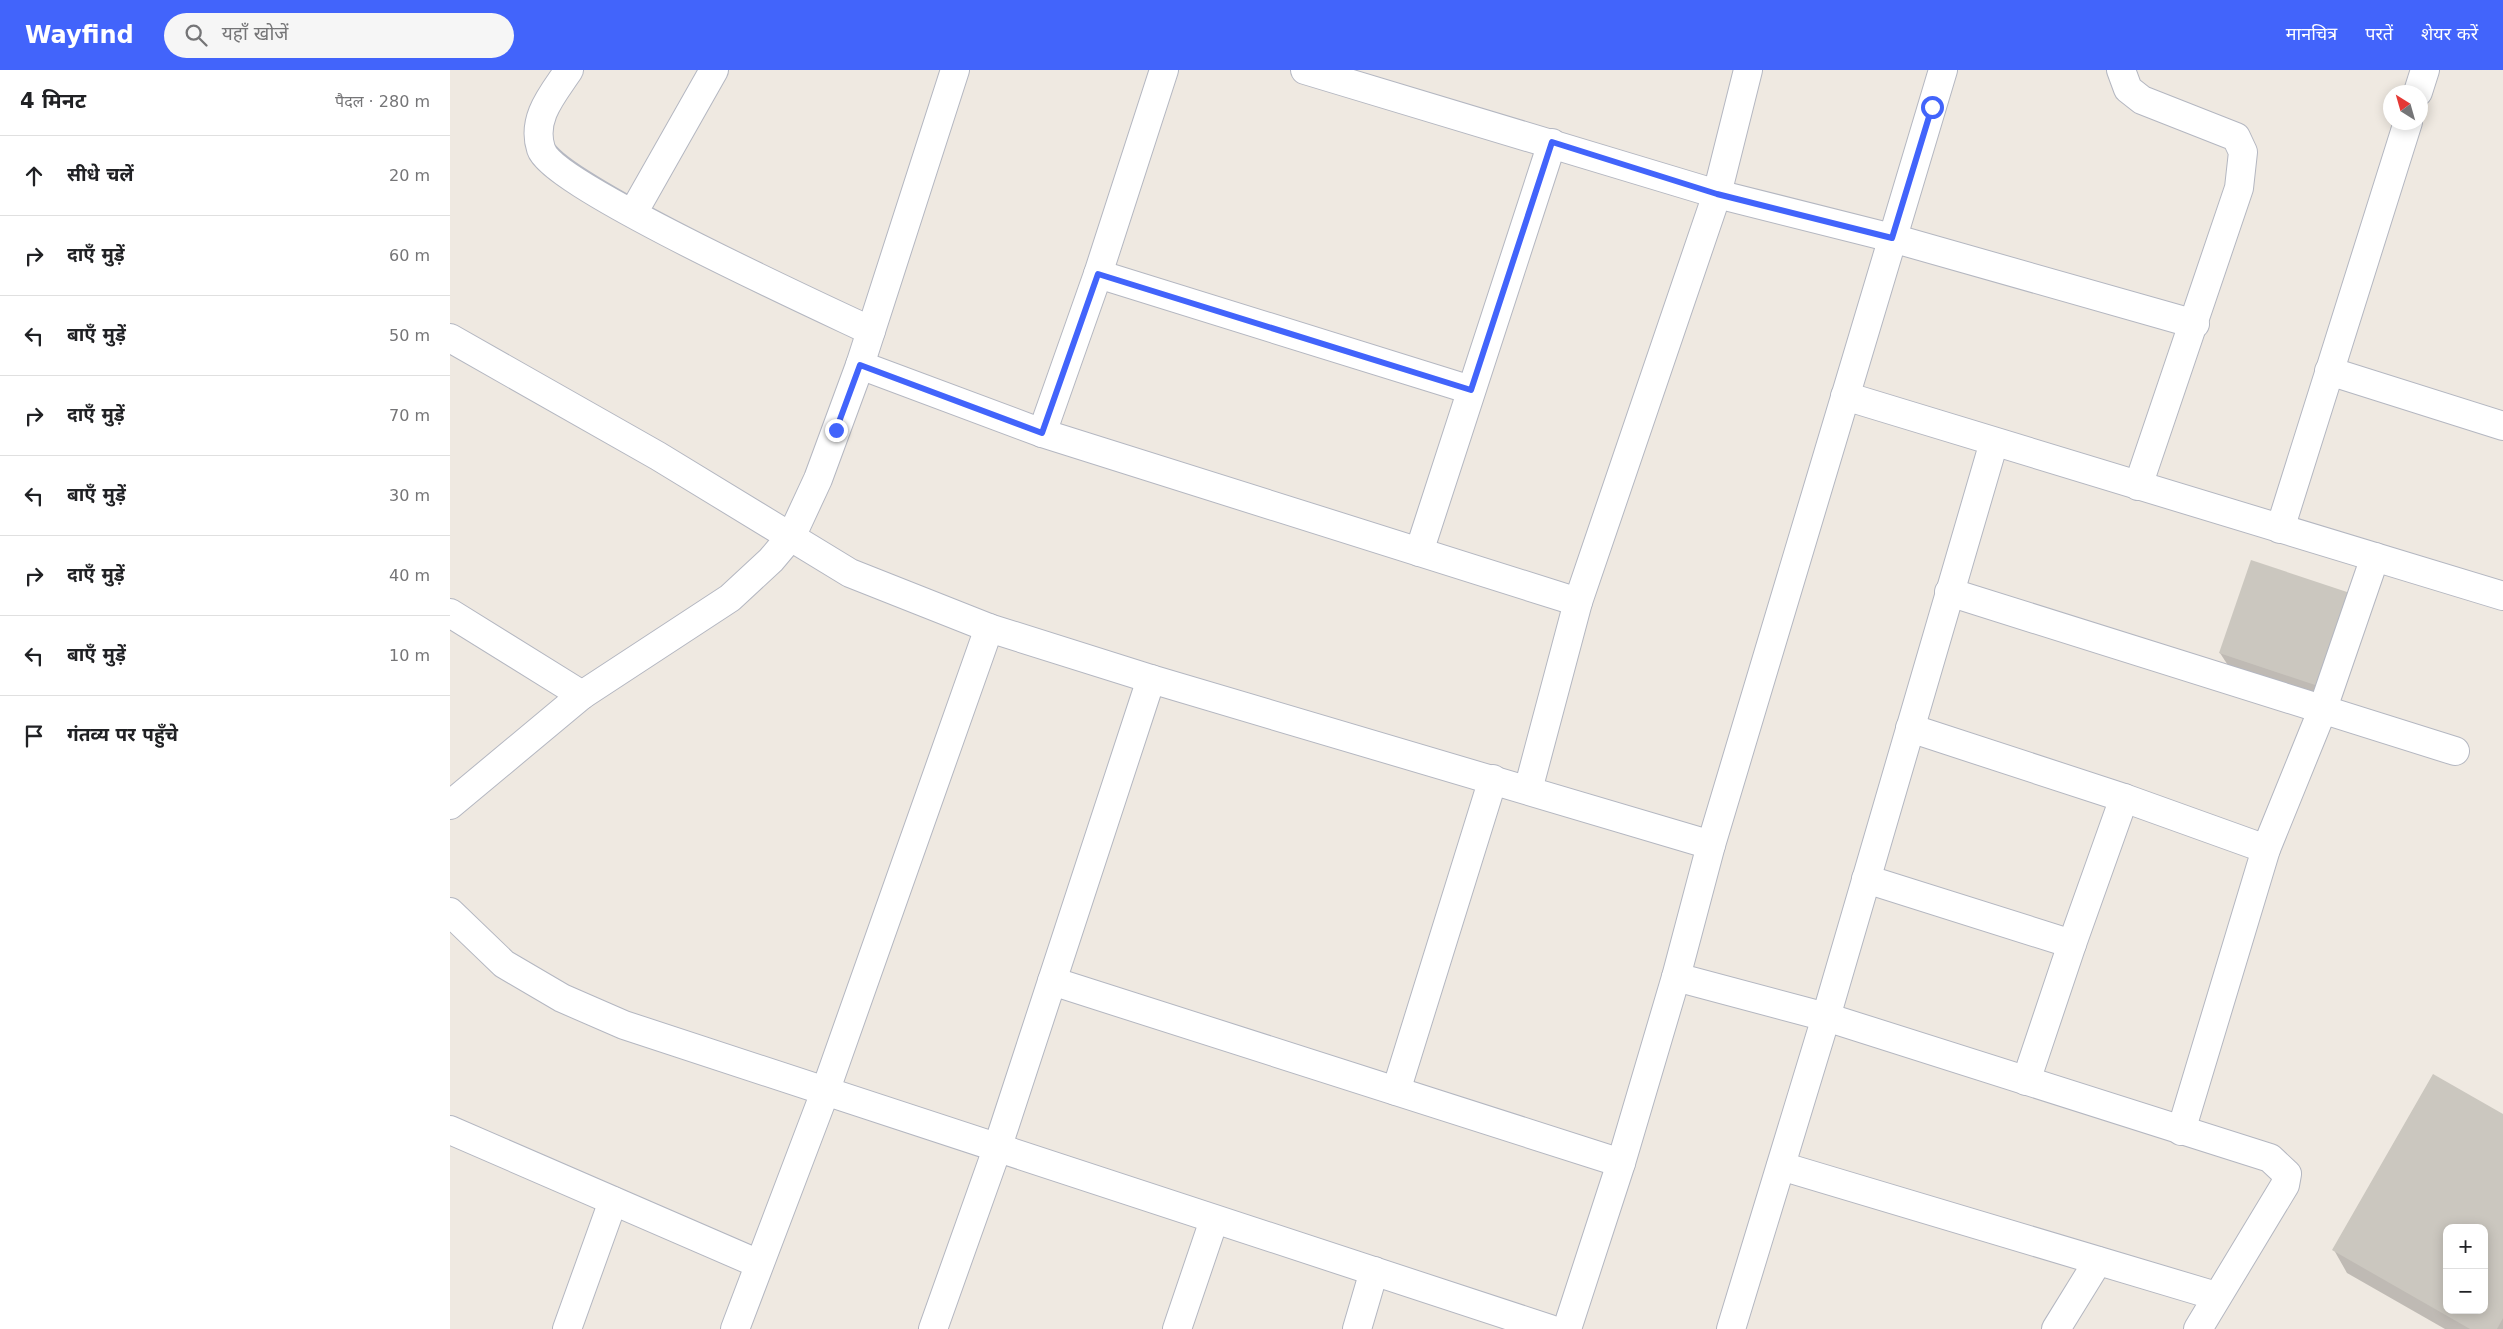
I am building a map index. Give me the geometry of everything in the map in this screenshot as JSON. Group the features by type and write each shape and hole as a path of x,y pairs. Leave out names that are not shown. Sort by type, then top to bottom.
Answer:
{"street":[{"path":"569,70 545,106 538,127 541,150 552,165 679,238 871,331"},
{"path":"633,213 714,70"},
{"path":"450,805 582,695 730,598 792,536 818,478 860,365 955,70"},
{"path":"1042,433 1098,274 1164,70"},
{"path":"1305,70 1552,142 1717,194 1892,238 2195,324"},
{"path":"1528,790 1578,602 1717,194 1748,70"},
{"path":"1567,1329 1621,1163 1676,977 1711,846 1943,70"},
{"path":"2121,70 2128,90 2142,100 2236,137 2244,152 2239,188 2195,324 2138,486"},
{"path":"2420,85 2425,70"},
{"path":"2280,529 2405,130"},
{"path":"1419,552 1552,142"},
{"path":"1098,274 1471,390"},
{"path":"450,338 658,456 850,573 989,628 1151,679 1711,846"},
{"path":"860,365 1042,433 1578,602"},
{"path":"2329,372 2503,426"},
{"path":"1845,396 2503,596"},
{"path":"1730,1329 1826,1017 1994,442"},
{"path":"2181,1131 2266,848 2322,711 2375,557"},
{"path":"1950,592 2322,711 2455,751"},
{"path":"450,613 582,695"},
{"path":"735,1329 824,1092 989,628"},
{"path":"933,1329 997,1149 1151,679"},
{"path":"1910,728 2124,798 2266,848"},
{"path":"1396,1091 1493,780"},
{"path":"2026,1081 2124,798"},
{"path":"1866,879 2072,944"},
{"path":"450,912 504,964 562,998 624,1025 1550,1329"},
{"path":"1676,977 1826,1017 2270,1158 2287,1174 2285,1185 2216,1296 2198,1329"},
{"path":"1052,981 1621,1163"},
{"path":"450,1130 759,1264"},
{"path":"1781,1166 2216,1296"},
{"path":"567,1329 613,1201"},
{"path":"1177,1329 1214,1220"},
{"path":"2056,1329 2098,1261"},
{"path":"1356,1329 1374,1272"}],"building":[{"path":"2251,560 2350,593 2318,686 2219,653"},
{"path":"2433,1074 2503,1114 2503,1318 2497,1329 2470,1329 2444,1314 2488,1314 2488,1224 2443,1224 2443,1314 2332,1250"}],"route":[{"path":"836,430 860,365 1042,433 1098,274 1471,390 1552,142 1717,194 1892,238 1932,107"}]}
